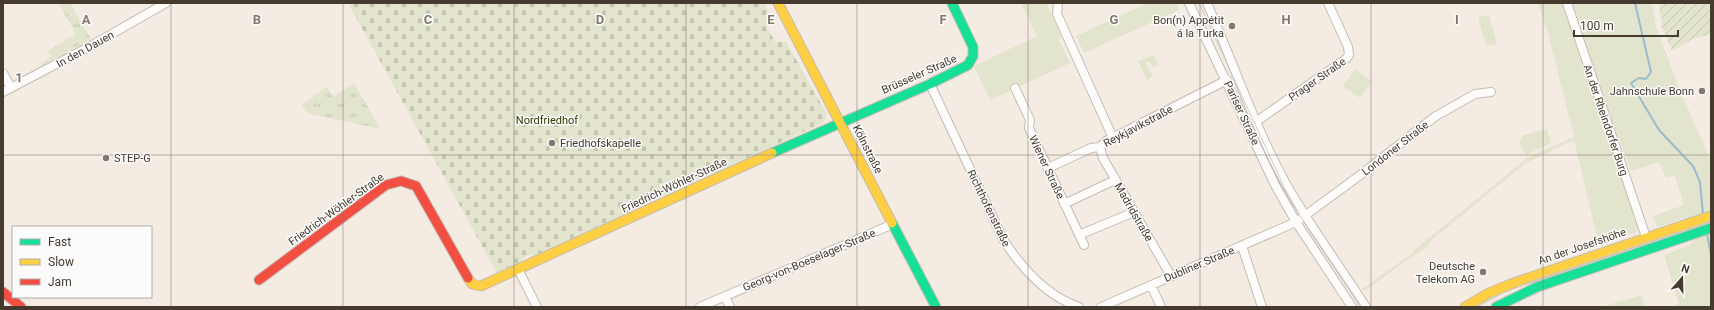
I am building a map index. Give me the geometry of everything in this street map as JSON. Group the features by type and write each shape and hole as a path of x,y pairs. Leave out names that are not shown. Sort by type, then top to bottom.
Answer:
{"main road":[{"name":"Kölnstraße","path":"778,3 936,307"},
{"name":"Brüsseler Straße","path":"840,122 930,84 968,65 973,56 973,47 952,3"},
{"name":"Friedrich-Wöhler-Straße","path":"259,280 386,185 402,181 416,186 472,284 481,286 840,122"},
{"name":"An der Josefshöhe","path":"1465,307 1489,293 1511,284 1646,237 1710,217"},
{"path":"1496,307 1537,287 1667,244 1707,229"},
{"path":"3,292 21,307"}],"street":[{"name":"In den Dauen","path":"3,92 87,48 166,3"},
{"path":"1058,3 1057,14 1114,138"},
{"name":"Pariser Straße","path":"1189,3 1227,80 1268,170 1296,222 1352,307"},
{"name":"Pariser Straße","path":"1207,3 1257,121 1284,180 1304,215 1366,307"},
{"name":"Prager Straße","path":"1257,121 1347,58 1349,55 1348,47 1328,3"},
{"name":"An der Rheindorfer Burg","path":"1567,3 1646,237"},
{"path":"3,74 11,88"},
{"name":"Reykjavikstraße","path":"1048,168 1091,148 1100,147 1106,141 1227,80"},
{"name":"Richthofenstraße","path":"930,84 1004,241 1019,263 1046,289 1081,306"},
{"name":"Wiener Straße","path":"1015,88 1030,120 1029,128 1084,245"},
{"name":"Londoner Straße","path":"1304,215 1360,176 1422,125 1441,112 1475,94 1491,92"},
{"name":"Madridstraße","path":"1100,147 1103,158 1115,180 1171,276"},
{"path":"1064,204 1115,180"},
{"path":"1079,235 1134,212"},
{"path":"1296,222 1304,215"},
{"name":"Dubliner Straße","path":"1101,307 1296,222"},
{"name":"Georg-von-Boeselager-Straße","path":"700,307 893,224"},
{"path":"1242,246 1262,307"},
{"path":"518,269 537,307"},
{"path":"1151,285 1161,307"},
{"path":"725,296 730,307"}],"green space":[{"path":"58,3 70,3 91,39 41,66 42,63 51,56 47,51 76,34"},
{"name":"Nordfriedhof","path":"348,3 764,3 770,15 767,27 775,42 786,42 827,114 823,123 533,256 530,254 522,259 522,261 497,273"},
{"path":"1021,3 1048,3 1047,5 1062,38 1059,40 1070,63 990,100 974,66 1037,36"},
{"path":"1148,3 1176,3 1179,10 1084,53 1076,36"},
{"path":"1538,3 1563,3 1622,171 1639,231 1599,246 1574,140 1526,163 1428,243 1429,245 1364,291 1362,289 1414,252 1413,251 1528,157 1574,137 1547,29"},
{"path":"1572,3 1652,3 1656,27 1680,90 1711,161 1711,307 1671,307 1679,304 1664,255 1692,244 1685,218 1657,227 1653,216 1684,205 1675,176 1666,178 1659,162 1631,171 1598,85"},
{"path":"1659,3 1711,3 1711,34 1691,40 1672,51 1662,27"},
{"path":"1489,15 1497,44 1486,46 1478,17"},
{"path":"1153,55 1159,65 1153,68 1150,62 1146,63 1153,76 1147,80 1138,61"},
{"path":"1355,69 1372,81 1360,98 1343,86"},
{"path":"354,83 381,129 310,114 301,105 327,87 333,97"},
{"path":"1547,129 1551,143 1526,155 1519,142 1523,135"},
{"path":"1642,295 1645,307 1601,307"}],"waterway":[{"path":"1635,3 1651,72 1646,79 1639,78 1631,83 1659,130 1693,166 1700,182 1703,214"},
{"path":"1707,234 1711,255"}],"tram line":[{"path":"1199,3 1285,189 1301,217 1362,307"},
{"path":"1477,307 1503,293 1532,281 1711,221"}],"traffic: fast":[{"path":"772,153 930,84 968,65 973,56 973,47 952,3"},
{"path":"892,223 936,307"},
{"path":"1496,307 1537,287 1711,228"}],"traffic: slow":[{"path":"778,3 892,223"},
{"path":"468,278 472,284 481,286 772,153"},
{"path":"1465,307 1489,293 1511,284 1711,216"}],"traffic: jam":[{"path":"259,280 386,185 401,181 416,186 468,278"},
{"path":"3,292 21,307"}],"place":[{"name":"Bon(n) Appétit á la Turka","path":"1232,26"},
{"name":"Jahnschule Bonn","path":"1702,91"},
{"name":"Friedhofskapelle","path":"552,143"},
{"name":"STEP-G","path":"106,158"},
{"name":"Deutsche Telekom AG","path":"1483,272"}]}
